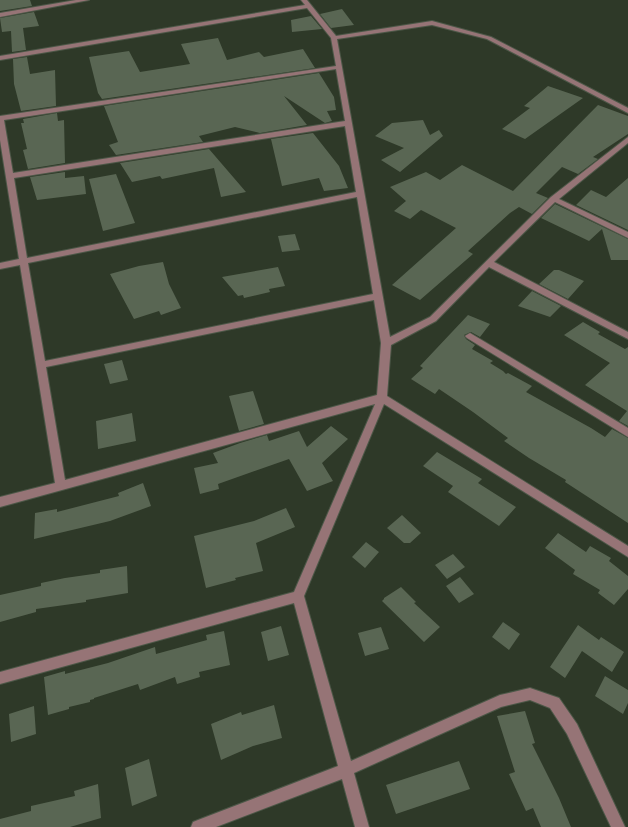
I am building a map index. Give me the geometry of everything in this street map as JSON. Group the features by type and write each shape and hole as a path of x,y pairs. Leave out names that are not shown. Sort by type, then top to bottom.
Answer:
{"street":[{"path":"0,15 86,0"},
{"path":"304,0 334,38 386,343 382,398 298,596 362,827"},
{"path":"0,58 309,6"},
{"path":"334,38 432,23 489,38 628,111"},
{"path":"61,486 0,118 339,68"},
{"path":"10,176 348,124"},
{"path":"386,343 432,319 554,198 628,139"},
{"path":"0,266 360,194"},
{"path":"554,198 628,235"},
{"path":"488,263 628,336"},
{"path":"41,365 378,296"},
{"path":"470,336 628,433"},
{"path":"0,502 382,398 628,552"},
{"path":"0,678 298,596"},
{"path":"198,827 346,770 500,701 530,694 554,703 572,729 618,827"}],"building":[{"path":"0,0 30,0 32,6 0,11"},
{"path":"342,9 354,25 331,28 320,14"},
{"path":"34,12 39,26 23,28 26,50 12,52 11,31 2,32 0,18"},
{"path":"311,16 322,29 292,32 291,20"},
{"path":"218,38 227,60 259,52 264,57 303,49 315,68 102,99 98,93 89,57 129,51 140,72 190,64 181,44"},
{"path":"27,57 30,74 55,70 56,106 21,111 14,84 13,59"},
{"path":"319,73 334,97 336,110 327,111 332,121 325,123 284,96 307,125 260,133 235,127 199,136 203,142 116,155 109,145 118,142 104,106"},
{"path":"548,86 583,98 525,139 502,129 530,108 524,106"},
{"path":"598,105 628,116 628,134 593,157 598,159 578,174 562,167 536,193 548,198 532,214 519,207 510,213 468,251 473,254 420,300 392,285 456,228 421,210 410,219 394,211 406,201 390,187 426,172 440,180 462,165 513,191"},
{"path":"57,113 58,121 64,120 65,163 28,169 23,150 27,149 21,123 24,123 23,119"},
{"path":"423,120 430,135 439,130 443,136 400,172 381,160 404,148 375,136 392,123"},
{"path":"313,133 339,166 348,188 324,191 319,178 282,186 271,139"},
{"path":"209,149 246,192 221,197 214,168 162,179 160,176 132,182 120,163"},
{"path":"65,172 65,178 84,176 86,194 37,200 30,177"},
{"path":"116,174 135,223 103,231 89,179"},
{"path":"628,178 628,230 576,205 591,190 606,197"},
{"path":"555,204 628,239 628,260 611,260 602,229 589,241 541,218"},
{"path":"295,234 300,250 282,252 278,236"},
{"path":"163,262 169,284 181,308 161,315 159,311 134,319 110,274 139,266"},
{"path":"278,267 285,286 269,289 270,292 244,298 243,295 238,296 222,277"},
{"path":"554,270 559,270 584,281 568,299 539,284"},
{"path":"532,291 561,306 550,317 518,306"},
{"path":"468,315 490,324 480,337 471,332 464,335 466,339 475,345 472,349 493,361 490,363 506,374 508,373 532,386 526,392 605,437 612,429 628,438 628,523 565,482 566,480 504,441 508,438 439,389 435,394 411,379 423,368 420,366"},
{"path":"583,322 600,332 598,334 625,349 628,347 628,426 619,421 627,411 585,385 610,363 564,335"},
{"path":"122,360 128,380 110,384 104,364"},
{"path":"253,391 264,424 239,431 229,396"},
{"path":"132,413 136,441 98,449 96,421"},
{"path":"331,426 348,439 322,463 333,481 307,491 289,459 218,484 219,489 200,494 194,468 218,463 213,453 267,435 269,441 299,431 307,447"},
{"path":"437,452 482,479 478,483 516,507 499,526 448,492 453,486 423,466"},
{"path":"143,483 151,506 110,521 34,539 35,513 57,509 57,512 119,496 118,493"},
{"path":"286,508 295,527 256,543 263,571 235,578 236,580 206,588 194,536 254,521"},
{"path":"402,515 421,533 410,543 404,543 387,528"},
{"path":"558,533 586,552 590,546 611,558 609,561 628,576 628,589 614,605 598,593 600,590 573,574 575,570 545,548"},
{"path":"366,542 379,552 365,568 352,557"},
{"path":"453,554 465,567 447,579 435,565"},
{"path":"127,566 128,593 86,600 86,602 36,609 36,612 0,622 0,595 41,586 41,583 100,573 100,570"},
{"path":"460,577 474,594 459,603 446,586"},
{"path":"401,587 416,602 414,603 440,627 424,642 382,601 384,598"},
{"path":"503,622 520,634 509,650 492,637"},
{"path":"578,625 599,640 601,637 624,652 612,672 582,651 565,678 550,667"},
{"path":"281,626 289,655 268,661 261,632"},
{"path":"381,627 389,649 365,656 358,633"},
{"path":"224,631 230,665 199,672 200,677 177,684 175,677 140,690 138,684 94,698 90,700 90,702 69,707 69,709 48,715 44,677 65,671 65,674 108,663 155,647 156,654 207,640 206,635"},
{"path":"605,676 628,690 628,703 623,714 595,696"},
{"path":"274,705 282,738 253,746 221,760 211,724 241,712 242,715"},
{"path":"34,706 36,734 11,742 9,714"},
{"path":"525,711 535,743 532,744 559,798 571,827 541,827 533,808 526,811 509,774 515,772 497,716"},
{"path":"149,759 157,796 132,806 125,768"},
{"path":"459,761 470,789 396,814 386,785"},
{"path":"98,784 101,818 70,827 0,827 0,819 31,811 31,806 75,796 74,791"}]}
